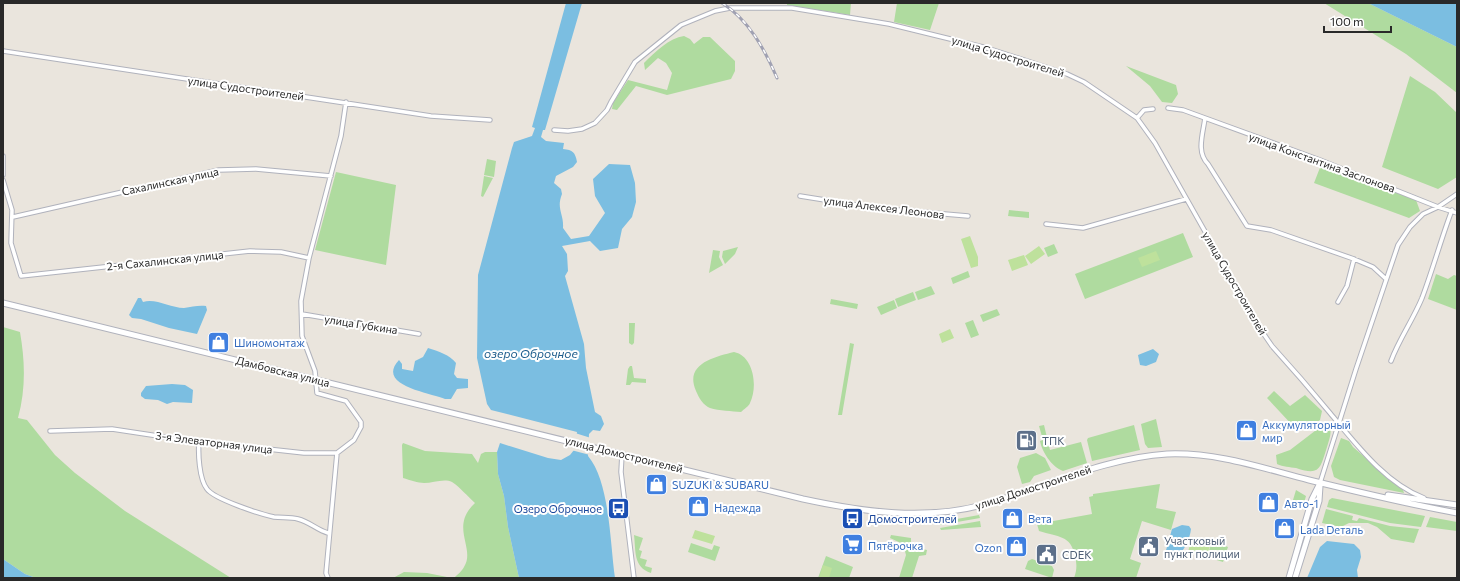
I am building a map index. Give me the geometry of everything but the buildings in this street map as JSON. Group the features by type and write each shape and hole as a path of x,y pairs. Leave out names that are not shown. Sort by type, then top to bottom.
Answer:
{"main road":[{"name":"Дамбовская улица","path":"3,303 493,422"},
{"name":"улица Домостроителей","path":"493,422 813,501 868,511 895,514 919,514 978,506 1108,464 1145,456 1191,454 1218,457 1320,483 1457,513"},
{"path":"1289,578 1312,499 1320,483"},
{"path":"1295,578 1319,501 1320,483"},
{"name":"улица Домостроителей","path":"1363,492 1457,505"}],"street":[{"name":"улица Судостроителей","path":"554,130 568,131 582,129 595,123 607,110 635,62 681,26 715,11 745,7 792,8 889,24 987,48 1067,74 1084,82 1137,118 1155,143 1259,327 1272,346 1364,454 1413,493 1429,500"},
{"name":"улица Судостроителей","path":"3,51 431,116 490,120"},
{"path":"328,578 326,572 328,533 333,506 335,463 338,453 354,440 361,427 361,422 346,401 319,394 316,379 302,336 303,286 341,136 346,102"},
{"name":"улица Константина Заслонова","path":"1168,108 1183,110 1320,160 1438,207"},
{"path":"1137,118 1144,110 1153,109"},
{"path":"1205,118 1200,150 1202,159 1208,164 1247,226 1271,230 1354,259 1374,267 1386,279"},
{"path":"3,156 3,175"},
{"name":"Сахалинская улица","path":"13,217 220,170 256,169 331,176"},
{"path":"3,180 13,217"},
{"path":"1320,483 1338,423 1398,245 1410,227 1423,214 1438,207 1457,194"},
{"name":"улица Алексея Леонова","path":"800,196 875,208 968,216"},
{"path":"1046,224 1083,228 1186,199"},
{"path":"1438,207 1452,210 1457,213"},
{"path":"1391,362 1396,348 1410,325 1422,298 1452,210"},
{"name":"2-я Сахалинская улица","path":"13,217 10,228 11,243 21,276 250,251 281,252 309,258"},
{"path":"1338,302 1347,286 1354,259"},
{"name":"улица Губкина","path":"302,314 420,334"},
{"name":"3-я Элеваторная улица","path":"50,431 112,429 304,453 338,453"},
{"path":"199,441 198,453 200,465 205,486 208,491 238,506 275,517 297,518 318,530 328,533"},
{"path":"622,454 621,472 634,578"}],"green space":[{"path":"787,3 851,3 850,15 787,5"},
{"path":"897,3 939,3 930,30 894,22"},
{"path":"1324,3 1368,3 1457,47 1457,93 1406,54"},
{"path":"684,36 690,39 694,44 703,37 710,37 735,61 735,71 731,79 667,95 636,86 617,110 612,109 613,103 628,80 667,90 672,73 666,63 658,58 645,70 644,63 668,43 678,37"},
{"path":"1126,66 1176,85 1178,94 1172,103 1162,102 1150,86"},
{"path":"1410,76 1435,92 1457,113 1457,177 1438,189 1382,167"},
{"path":"487,159 496,161 494,177 484,175"},
{"path":"1321,165 1416,200 1420,211 1409,218 1314,183"},
{"path":"336,172 396,185 386,265 315,250"},
{"path":"484,176 493,178 483,197 481,196"},
{"path":"1009,210 1029,212 1029,218 1008,216"},
{"path":"1183,233 1193,257 1085,299 1075,274"},
{"path":"970,236 978,257 978,266 971,268 961,239"},
{"path":"1054,244 1058,253 1048,257 1044,248"},
{"path":"1039,246 1045,254 1031,264 1025,256"},
{"path":"738,247 735,254 725,264 722,257 723,251"},
{"path":"713,250 720,251 719,257 723,265 709,273"},
{"path":"1156,251 1160,260 1142,267 1138,258"},
{"path":"1024,255 1028,265 1012,271 1008,260"},
{"path":"968,271 970,277 953,284 951,278"},
{"path":"1436,274 1448,279 1454,275 1457,276 1457,310 1428,299"},
{"path":"931,286 935,294 918,300 915,292"},
{"path":"913,292 916,300 898,307 895,299"},
{"path":"831,299 858,304 857,309 830,304"},
{"path":"894,300 897,308 881,315 877,307"},
{"path":"997,309 1000,315 983,322 980,315"},
{"path":"973,320 979,335 971,338 965,323"},
{"path":"629,323 635,323 634,343 632,345 629,343"},
{"path":"3,327 20,332 24,375 21,407 18,418 27,420 55,455 75,473 125,511 231,578 36,578 25,574 3,559"},
{"path":"950,329 954,338 942,343 939,334"},
{"path":"850,343 854,344 842,415 838,415"},
{"path":"734,352 746,359 750,366 754,381 754,389 750,403 741,412 710,408 703,403 697,394 693,382 694,374 697,368 710,359"},
{"path":"632,366 634,378 646,379 646,383 632,382 630,385 626,385 628,369"},
{"path":"1274,391 1290,406 1305,395 1322,411 1320,420 1303,429 1294,427 1267,398"},
{"path":"1156,419 1162,447 1148,448 1145,444 1141,424"},
{"path":"1324,424 1330,426 1331,429 1329,442 1323,461 1318,469 1315,471 1310,471 1277,464 1276,455 1290,450"},
{"path":"1044,425 1050,450 1081,442 1087,463 1063,471 1055,466 1048,459 1041,445 1040,441 1043,440 1039,426"},
{"path":"1134,425 1140,450 1092,461 1087,440 1088,438"},
{"path":"1341,438 1349,441 1353,447 1403,490 1404,493 1340,480 1334,477 1331,466"},
{"path":"403,443 425,451 472,454 478,463 481,454 485,452 497,452 498,474 504,496 508,527 519,578 454,578 461,571 467,560 463,529 464,520 475,503 452,482 442,481 422,483 403,478"},
{"path":"1036,453 1045,458 1051,470 1034,476 1030,482 1022,484 1017,467 1020,458"},
{"path":"1160,484 1156,508 1176,512 1171,530 1142,521 1130,559 1141,563 1136,578 1074,578 1076,562 1073,549 1070,544 1063,538 1039,531 1037,524 1092,514 1089,497 1093,496 1093,494"},
{"path":"1296,490 1306,496 1304,503 1293,500"},
{"path":"1332,498 1425,516 1421,527 1390,523 1327,507 1329,500"},
{"path":"1326,509 1353,516 1352,520 1357,521 1359,518 1390,526 1419,529 1414,543 1391,539 1377,527 1368,523 1349,523 1341,527 1322,523"},
{"path":"979,515 980,518 940,525 940,522"},
{"path":"1430,517 1457,522 1457,531 1426,527"},
{"path":"980,521 981,527 941,530 940,528"},
{"path":"695,530 715,536 712,544 692,538"},
{"path":"634,535 643,538 639,550 642,551 640,558 647,560 645,566 652,568 651,573 641,567 638,563 636,558"},
{"path":"891,535 911,538 911,546 927,550 926,555 919,556 912,578 899,578 906,555 903,544 890,538"},
{"path":"1192,537 1211,543 1206,558 1188,552"},
{"path":"1212,541 1228,547 1223,562 1207,557"},
{"path":"691,543 712,550 714,545 720,547 715,561 688,552"},
{"path":"826,556 853,567 849,578 818,578"},
{"path":"1032,559 1052,566 1054,570 1052,578 1025,569 1028,561"},
{"path":"823,565 832,568 829,578 819,578"},
{"path":"404,572 427,573 452,578 393,578"}],"water":[{"name":"озеро Оброчное","path":"566,3 582,3 545,130 543,130 541,137 546,141 564,143 563,149 573,152 577,162 573,167 556,176 554,183 561,189 562,194 560,199 560,208 563,228 571,239 589,236 605,213 595,196 593,179 609,164 630,165 635,183 636,202 632,217 622,229 618,248 600,251 590,241 562,246 567,254 568,271 565,276 584,344 586,368 595,412 601,416 604,424 600,431 593,430 589,434 588,456 601,481 605,497 615,578 519,578 508,527 504,496 498,474 497,452 500,443 548,458 561,460 570,455 574,450 577,432 491,410 487,404 477,358 478,275 514,142 532,136 535,128 532,127"},
{"path":"1368,3 1457,3 1457,47 1376,7"},
{"path":"138,298 141,298 143,302 153,301 179,308 206,306 207,310 197,334 132,318 129,315"},
{"path":"428,348 444,354 456,363 454,374 457,378 468,379 468,388 457,389 451,399 445,399 418,391 399,382 394,376 394,369 399,360 402,364 402,369 413,371 415,361 423,357"},
{"path":"1153,349 1159,354 1156,362 1146,366 1140,365 1138,355"},
{"path":"172,384 185,385 193,390 192,403 173,402 167,404 158,400 145,399 141,396 141,393 146,386"},
{"path":"1182,525 1189,526 1191,529 1188,541 1182,552 1176,558 1170,558 1165,554 1172,529"},
{"path":"1327,541 1354,544 1360,550 1361,557 1357,570 1358,578 1307,578 1320,547"},
{"path":"3,559 25,574 36,578 3,578"}],"pier":[{"path":"575,433 591,438 590,455 571,450"}],"railway":[{"path":"722,3 732,10 755,36 777,78"}],"place":[{"name":"Шиномонтаж","path":"218,342"},
{"name":"Аккумуляторный мир","path":"1246,430"},
{"name":"ТПК","path":"1027,440"},
{"name":"SUZUKI & SUBARU","path":"657,484"},
{"name":"Авто-1","path":"1269,503"},
{"name":"Надежда","path":"698,507"},
{"name":"Озеро Оброчное","path":"618,508"},
{"name":"Домостроителей","path":"852,518"},
{"name":"Вета","path":"1012,518"},
{"name":"Lada Dеталь","path":"1285,529"},
{"name":"Пятёрочка","path":"852,545"},
{"name":"Участковый пункт полиции","path":"1149,546"},
{"name":"Ozon","path":"1017,547"},
{"name":"CDEK","path":"1047,554"}]}
